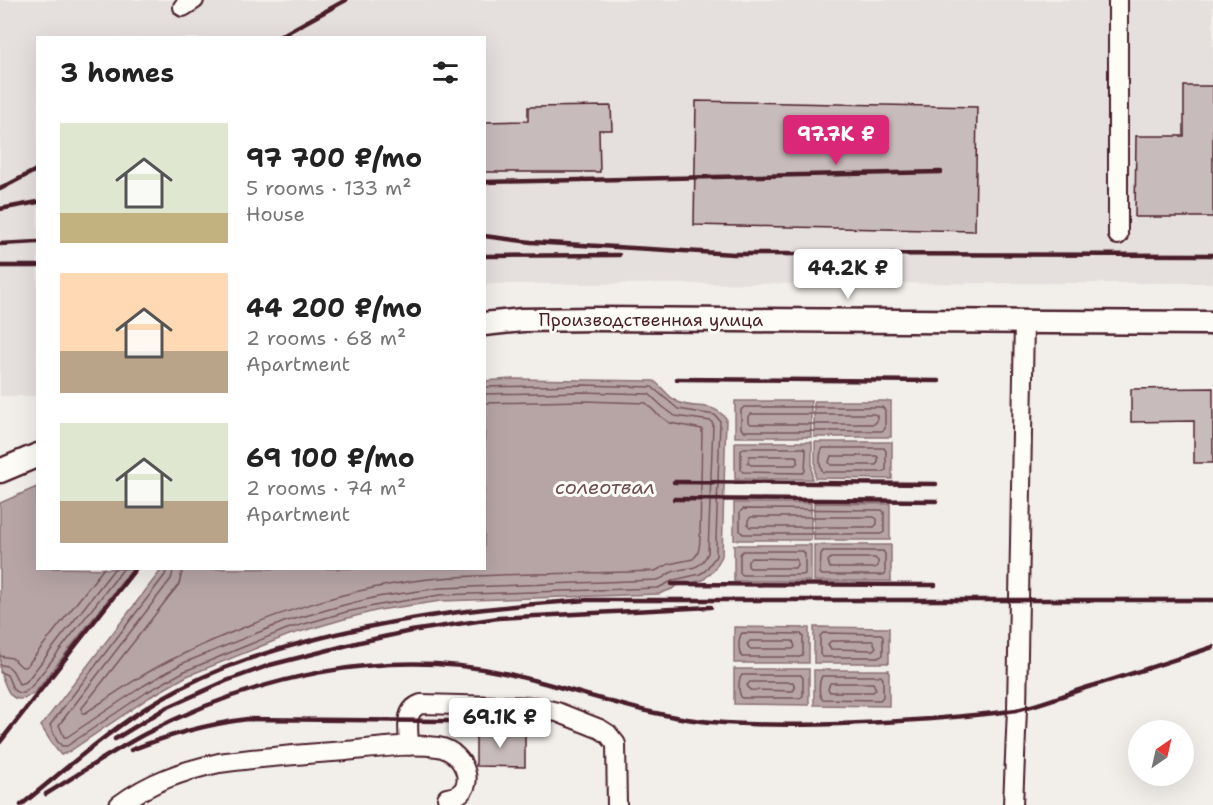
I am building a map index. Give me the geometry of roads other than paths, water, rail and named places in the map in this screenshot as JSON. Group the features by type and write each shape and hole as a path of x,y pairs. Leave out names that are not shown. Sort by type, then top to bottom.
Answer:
{"main road":[{"name":"Производственная улица","path":"486,324 522,320 607,318 1213,323"},
{"path":"0,471 36,456"}],"lane":[{"path":"1118,0 1118,235"},
{"path":"1013,805 1017,710 1024,322"},
{"path":"409,746 408,715 411,710 421,704 536,707 557,712 600,729 613,740 617,752 617,805"},
{"path":"119,805 159,781 195,768 219,763 409,746 442,748 455,754 463,763 466,780 463,791 459,795 447,798"}],"water":[{"name":"солеотвал","path":"512,379 654,381 676,401 715,409 720,413 726,418 722,556 714,570 703,580 676,586 659,594 441,601 379,610 348,618 289,635 187,676 150,697 61,755 41,726 161,570 486,570 486,381"},
{"path":"735,401 811,401 811,437 735,437"},
{"path":"814,401 891,401 891,437 814,437"},
{"path":"735,442 812,442 812,479 735,479"},
{"path":"815,442 892,442 892,479 815,478"},
{"path":"36,487 36,570 131,570 36,691 21,699 11,696 0,670 0,503"},
{"path":"734,503 811,503 811,540 734,540"},
{"path":"814,503 890,504 890,540 814,540"},
{"path":"734,545 811,545 811,581 734,581"},
{"path":"814,545 891,545 891,581 814,581"},
{"path":"734,627 809,628 809,663 734,663"},
{"path":"814,627 889,628 889,663 814,663"},
{"path":"734,669 809,669 809,705 734,704"},
{"path":"814,670 889,670 889,706 814,705"}],"railway":[{"path":"281,36 346,0"},
{"path":"0,189 36,170"},
{"path":"486,182 941,172"},
{"path":"0,209 36,202"},
{"path":"486,236 531,242 734,254 1213,255"},
{"path":"0,244 36,242"},
{"path":"486,256 619,255"},
{"path":"0,266 36,266"},
{"path":"677,379 939,381"},
{"path":"674,482 936,484"},
{"path":"674,499 936,501"},
{"path":"0,742 134,570"},
{"path":"672,584 935,585"},
{"path":"21,805 125,722 183,687 269,652 336,634 398,621 492,608 587,600 1213,600"},
{"path":"115,739 166,708 226,681 270,665 360,642 411,631 498,618 711,607"},
{"path":"46,794 132,741 187,714 275,683 320,672 366,666 412,664 458,666 504,673 641,710 696,720 775,725 828,724 931,719 1016,710 1213,647"},
{"path":"131,750 188,731 247,719 551,722"}]}
